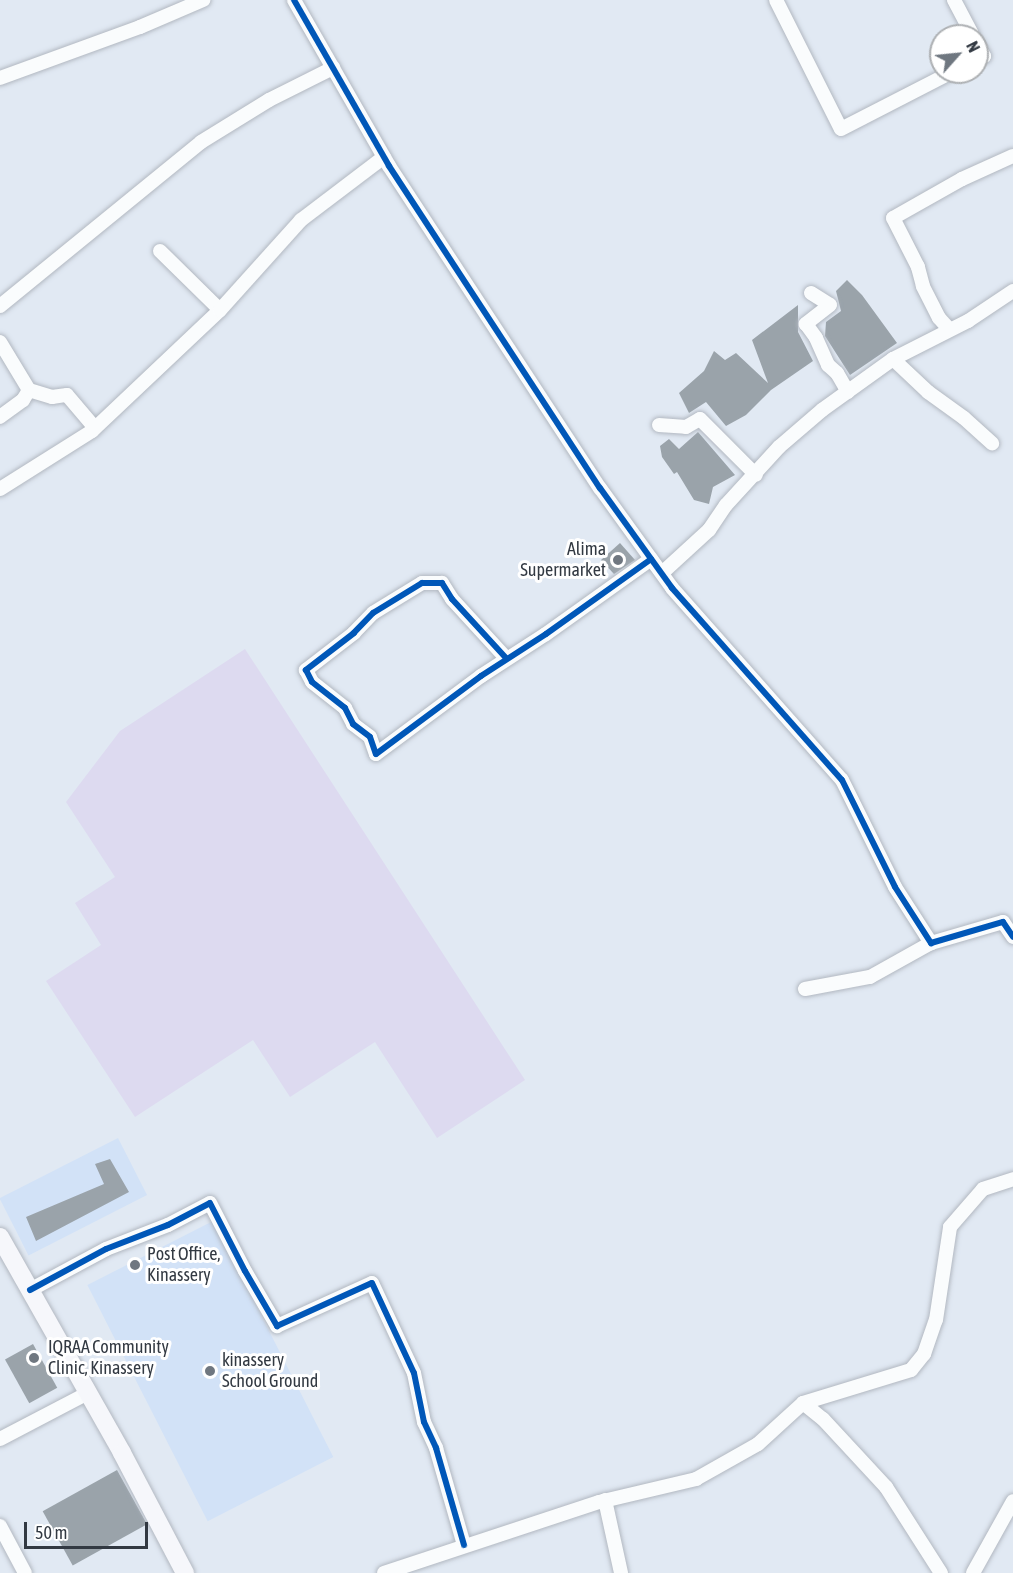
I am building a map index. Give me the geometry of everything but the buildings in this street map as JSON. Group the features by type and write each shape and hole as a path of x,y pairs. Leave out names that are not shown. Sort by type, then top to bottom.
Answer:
{"main road":[{"path":"0,1238 88,1393 185,1573"}],"street":[{"path":"0,78 140,27 203,0"},
{"path":"294,0 384,157 600,488 662,573 842,780 895,887 931,942"},
{"path":"777,0 842,129 929,84"},
{"path":"954,0 967,24"},
{"path":"0,306 201,142 269,100 333,68"},
{"path":"950,329 933,306 918,267 893,218 962,179 1013,156"},
{"path":"0,489 95,428 220,310 301,220 384,157"},
{"path":"160,251 220,310"},
{"path":"662,573 709,530 726,505 756,475 779,447 822,410 893,359 968,321 1013,291"},
{"path":"811,293 830,305 806,324 816,338 828,365 837,373 848,392"},
{"path":"0,342 29,390 52,397 67,395 95,428"},
{"path":"893,359 928,392 964,418 992,443"},
{"path":"0,417 22,400 29,390"},
{"path":"659,425 686,427 699,419 756,475"},
{"path":"506,658 452,599 442,583 422,583 373,613 354,633 306,670 312,682 345,708 353,724 370,737 376,754 506,658 546,634 651,559"},
{"path":"805,989 870,977 931,942 1003,922 1013,937"},
{"path":"384,1573 605,1500 696,1479 758,1444 803,1403 911,1370 924,1354 936,1320 950,1227 983,1189 1013,1179"},
{"path":"30,1290 106,1249 168,1225 210,1203 277,1326 372,1283 414,1373 424,1422 436,1448 464,1545"},
{"path":"0,1439 88,1393"},
{"path":"803,1403 823,1419 886,1486 941,1573"},
{"path":"605,1500 621,1573"},
{"path":"973,1573 1013,1501"},
{"path":"0,1526 6,1550 25,1573"}],"shaded area":[{"path":"245,649 525,1080 437,1138 375,1042 290,1097 253,1040 135,1117 46,981 101,945 75,903 115,877 66,802 120,731"},
{"path":"118,1138 147,1195 29,1255 0,1198"},
{"name":"kinassery School Ground","path":"213,1221 333,1457 208,1521 87,1285"}],"cycle path":[{"path":"294,0 389,166 600,488 672,588 842,780 895,887 931,943 1003,922 1013,937"},
{"path":"506,658 452,599 442,583 422,583 373,613 354,633 306,670 312,682 345,708 353,724 370,737 376,754 481,676 546,634 651,559"},
{"path":"30,1290 106,1249 168,1225 210,1203 277,1326 372,1283 414,1373 424,1422 436,1448 464,1545"}],"place":[{"name":"Alima Supermarket","path":"618,560"},
{"name":"Post Office, Kinassery","path":"135,1265"},
{"name":"IQRAA Community Clinic, Kinassery","path":"34,1358"},
{"name":"kinassery School Ground","path":"210,1371"}]}
